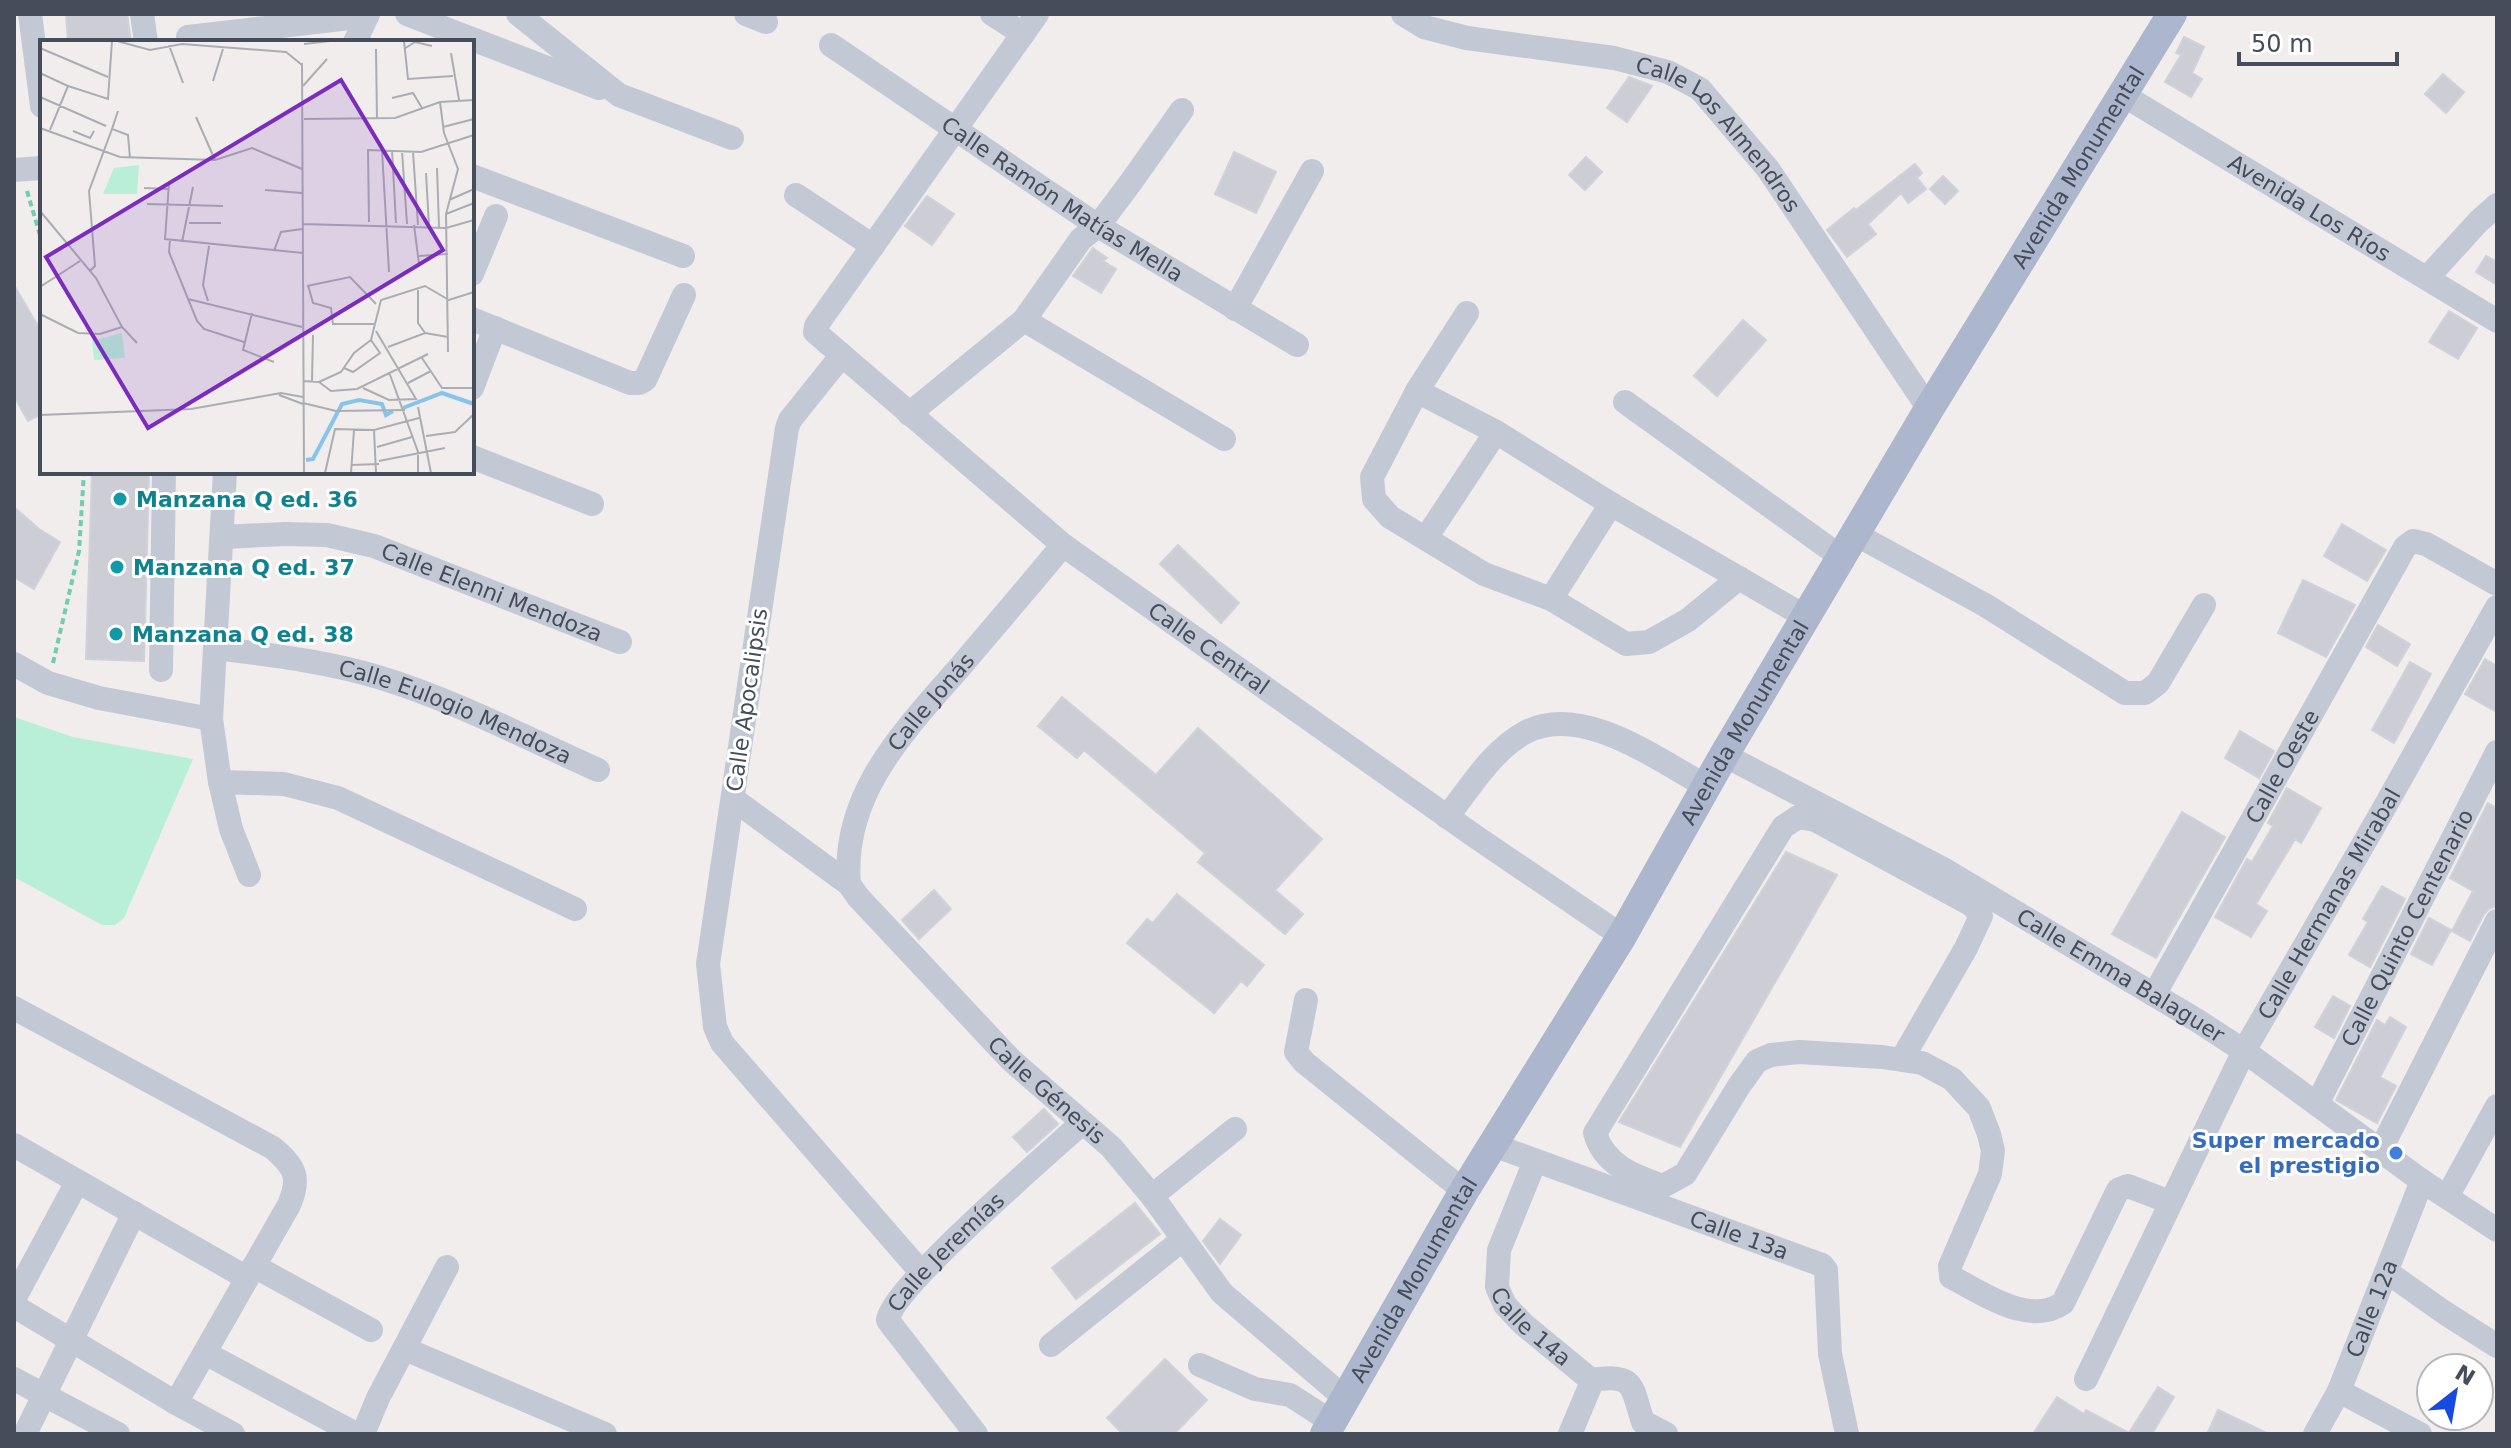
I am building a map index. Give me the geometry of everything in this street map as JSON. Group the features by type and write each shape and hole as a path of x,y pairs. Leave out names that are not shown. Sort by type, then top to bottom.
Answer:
{"main road":[{"name":"Avenida Monumental","path":"1334,1418 1464,1191 1622,936 1724,755 1929,409 2172,14"}],"street":[{"path":"30,14 25,57 40,100"},
{"path":"142,14 146,40"},
{"path":"407,14 732,138"},
{"path":"518,14 619,95"},
{"path":"992,14 1023,34"},
{"path":"796,195 873,246 1037,14"},
{"name":"Calle Los Almendros","path":"1403,14 1467,38 1614,58 1668,72 1700,89 1768,169 1929,409"},
{"path":"187,31 367,15 356,40"},
{"name":"Calle Ramón Matías Mella","path":"831,45 1098,226 1297,345"},
{"name":"Avenida Los Ríos","path":"2123,95 2497,321"},
{"path":"909,414 1024,320 1081,239 1098,226 1182,110"},
{"path":"1235,309 1312,171"},
{"path":"474,177 683,256"},
{"path":"2427,278 2497,205"},
{"path":"474,269 496,216"},
{"name":"Calle Central","path":"873,246 816,326 815,332 1063,545 1447,817 1622,936"},
{"path":"474,320 630,383 639,383 645,380 684,295"},
{"path":"1467,313 1417,391 1372,477 1374,499 1390,517 1484,574 1551,599 1626,644 1649,642 1688,620 1739,578"},
{"path":"1024,320 1224,439"},
{"path":"474,383 495,328"},
{"name":"Calle Apocalipsis","path":"842,355 790,420 787,428 708,964 715,1027 722,1043 921,1272"},
{"path":"1417,391 1496,432 1611,504 1806,617"},
{"path":"1625,402 1848,545 1985,605 2125,693 2145,693 2158,683 2204,605"},
{"path":"1426,538 1496,432"},
{"path":"474,458 592,504"},
{"path":"161,670 164,474"},
{"path":"225,474 211,719 220,782 231,829 249,875"},
{"path":"1551,599 1611,504"},
{"name":"Calle Elenni Mendoza","path":"222,537 327,535 374,546 620,642"},
{"name":"Calle Oeste","path":"2154,995 2405,547 2413,541 2426,544 2497,584"},
{"name":"Calle Jonás","path":"849,884 847,860 853,826 879,765 925,706 1063,545"},
{"name":"Calle Hermanas Mirabal","path":"2086,1379 2244,1051 2497,607"},
{"name":"Calle Eulogio Mendoza","path":"215,648 313,661 378,678 438,699 598,770"},
{"path":"14,664 48,683 99,698 211,719"},
{"path":"1447,817 1483,770 1504,749 1527,731 1562,724 1605,731 1706,786"},
{"name":"Calle Quinto Centenario","path":"2317,1104 2497,752"},
{"name":"Calle Emma Balaguer","path":"1724,755 1945,870 2154,995 2244,1051 2422,1181 2497,1230"},
{"path":"220,782 284,784 338,798 575,909"},
{"name":"Calle Génesis","path":"733,799 849,884 1011,1060 1111,1147 1152,1196 1222,1293 1334,1418"},
{"path":"1902,1059 1981,916 1972,905 1815,820 1798,817 1783,827 1595,1133 1600,1148 1627,1173 1663,1186 1685,1174 1757,1061 1771,1055 1799,1052 1922,1063 1952,1079 1979,1108 1993,1151 1990,1174 1950,1266 1951,1277 2001,1302 2035,1313 2052,1311 2063,1303 2118,1190 2128,1186 2170,1202"},
{"path":"2381,1149 2497,921"},
{"path":"1306,1000 1296,1052 1304,1062 1464,1191"},
{"path":"14,1008 273,1148 287,1160 295,1173 296,1189 176,1403"},
{"path":"2447,1197 2497,1106"},
{"name":"Calle Jeremías","path":"976,1434 888,1320 889,1311 921,1272 1082,1123"},
{"path":"1152,1196 1235,1129"},
{"path":"14,1145 134,1213 371,1330"},
{"name":"Calle 13a","path":"1493,1145 1822,1265 1826,1270 1830,1354 1847,1434"},
{"name":"Calle 14a","path":"1535,1161 1499,1250 1497,1287 1505,1305 1523,1324 1591,1380 1570,1434"},
{"name":"Calle 12a","path":"2315,1434 2339,1391 2422,1181"},
{"path":"14,1299 77,1182"},
{"path":"25,1434 134,1213"},
{"path":"1051,1345 1182,1240"},
{"path":"363,1434 378,1398 447,1267"},
{"path":"2387,1272 2497,1346"},
{"path":"14,1306 233,1434"},
{"path":"405,1349 605,1434"},
{"path":"205,1353 356,1434"},
{"path":"1200,1365 1255,1389 1290,1395 1334,1418"},
{"path":"1591,1380 1617,1378 1629,1385 1636,1394 1643,1422 1666,1434"},
{"path":"14,1379 118,1434"},
{"path":"2339,1391 2420,1434"}],"path":[{"path":"25,169 40,233"},
{"path":"48,683 79,551 84,474"}],"green space":[{"path":"14,717 73,737 193,759 124,918 115,925 102,925 14,877"}],"building":[{"path":"66,14 127,14 131,40 68,40"},
{"path":"2184,37 2204,47 2192,73 2202,79 2191,97 2165,82 2181,55 2176,53"},
{"path":"2443,74 2464,92 2446,113 2425,94"},
{"path":"1629,77 1652,86 1627,122 1607,108"},
{"path":"1234,152 1276,172 1256,213 1215,194"},
{"path":"1586,157 1602,172 1585,190 1569,175"},
{"path":"1915,164 1922,173 1917,178 1926,189 1908,203 1901,193 1868,224 1876,234 1847,257 1827,230"},
{"path":"1943,176 1958,191 1945,204 1930,189"},
{"path":"927,196 954,214 932,245 905,226"},
{"path":"1093,248 1107,258 1103,261 1116,269 1101,293 1073,276"},
{"path":"2486,256 2497,262 2497,285 2476,272"},
{"path":"14,285 40,330 40,415 28,421 14,396"},
{"path":"2449,311 2477,328 2458,359 2429,342"},
{"path":"1743,320 1766,340 1717,396 1694,376"},
{"path":"92,474 149,474 144,661 86,659"},
{"path":"14,507 60,542 34,589 14,577"},
{"path":"2342,524 2386,550 2367,581 2324,556"},
{"path":"1178,545 1239,603 1221,623 1160,564"},
{"path":"2303,580 2355,605 2326,657 2278,633"},
{"path":"2378,625 2410,644 2397,666 2366,647"},
{"path":"2485,659 2497,666 2497,712 2465,694"},
{"path":"2410,662 2431,674 2394,743 2372,730"},
{"path":"1062,697 1156,775 1198,728 1322,839 1275,890 1303,914 1285,934 1198,862 1205,853 1084,750 1077,758 1038,726"},
{"path":"2240,731 2274,751 2259,778 2225,758"},
{"path":"2287,788 2321,808 2301,843 2295,839 2256,904 2267,911 2251,937 2215,917 2247,859 2252,862 2273,826 2268,823"},
{"path":"2488,803 2497,808 2497,906 2484,914 2470,941 2452,931 2473,891 2450,878"},
{"path":"2182,812 2225,837 2156,958 2112,934"},
{"path":"1786,852 1837,875 1680,1147 1619,1122"},
{"path":"2382,886 2405,899 2370,967 2349,955 2368,922 2363,919"},
{"path":"934,890 951,909 919,939 902,920"},
{"path":"1177,894 1264,965 1247,986 1241,981 1214,1013 1127,943 1147,919 1153,923"},
{"path":"2429,918 2451,930 2432,965 2411,954"},
{"path":"2333,996 2350,1006 2334,1038 2315,1027"},
{"path":"2390,1017 2406,1027 2380,1077 2396,1086 2377,1123 2336,1100 2377,1020 2385,1025"},
{"path":"1044,1109 1058,1124 1027,1152 1013,1137"},
{"path":"1135,1203 1160,1234 1076,1299 1052,1268"},
{"path":"1220,1219 1241,1235 1220,1264 1203,1241"},
{"path":"1165,1359 1207,1400 1174,1434 1123,1434 1107,1418"},
{"path":"2158,1387 2174,1397 2152,1434 2033,1434 2057,1397 2084,1414 2086,1410 2129,1433"},
{"path":"2218,1410 2269,1434 2207,1434"}],"place":[{"name":"Manzana Q ed. 36","path":"120,499"},
{"name":"Manzana Q ed. 37","path":"117,567"},
{"name":"Manzana Q ed. 38","path":"116,634"},
{"name":"Super mercado el prestigio","path":"2396,1153"}]}
